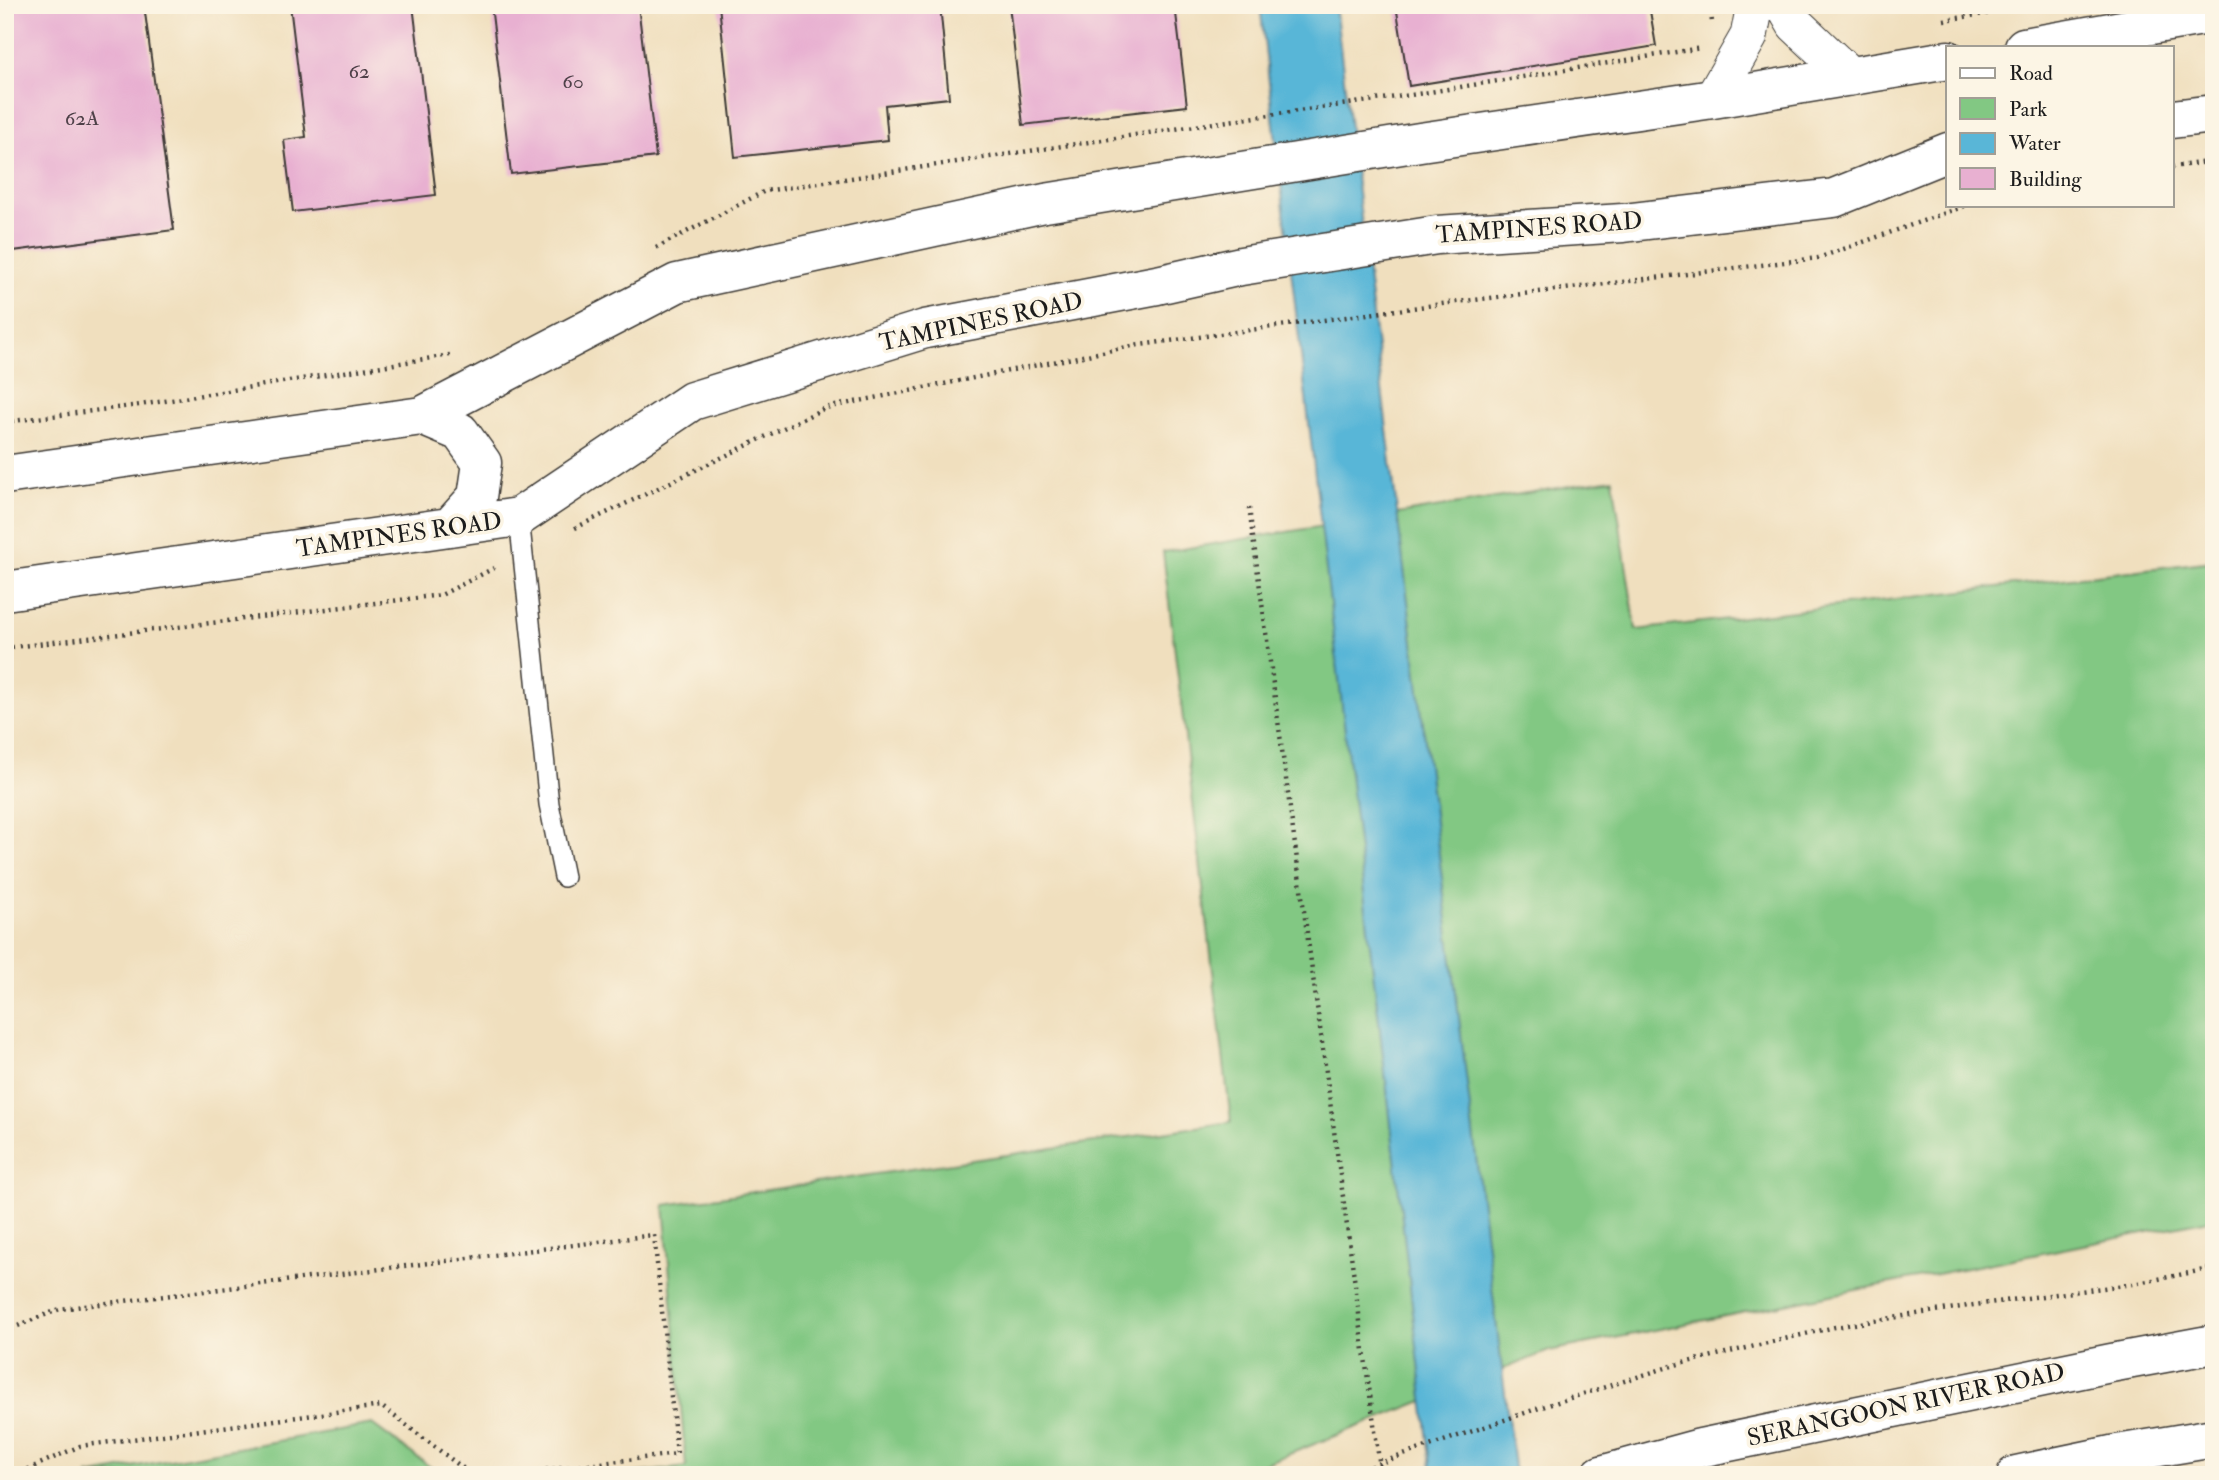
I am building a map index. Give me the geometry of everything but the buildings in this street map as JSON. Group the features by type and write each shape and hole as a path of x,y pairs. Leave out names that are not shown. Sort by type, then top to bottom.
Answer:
{"main road":[{"path":"2030,46 2214,14"},
{"path":"5,475 422,416 677,283 1045,203 1946,60"},
{"path":"2174,119 2214,114"},
{"name":"TAMPINES ROAD","path":"5,591 450,527 522,535 692,401 925,329 1157,285 1241,266 1437,236 1623,223 1834,198 1946,153"},
{"path":"422,416 460,432 482,463 477,497 450,527"},
{"name":"SERANGOON RIVER ROAD","path":"1601,1475 1700,1448 2098,1366 2214,1345"},
{"path":"2017,1475 2111,1455 2214,1438"}],"street":[{"path":"1713,99 1749,36 1755,5"},
{"path":"1784,5 1794,24 1851,77"}],"lane":[{"path":"522,535 549,804 564,877"}],"path":[{"path":"1710,5 1712,32"},
{"path":"1934,22 2013,9"},
{"path":"654,249 765,191 1411,95 1713,46"},
{"path":"2174,167 2214,161"},
{"path":"574,528 825,408 1132,346 1449,303 1818,258 1965,206"},
{"path":"5,422 140,405 446,358 458,351"},
{"path":"1249,508 1381,1475"},
{"path":"5,648 441,595 522,535"},
{"path":"5,1331 60,1309 654,1235 677,1454 502,1475"},
{"path":"1352,1475 1545,1406 1675,1365 1835,1327 2133,1284 2214,1268"},
{"path":"15,1475 80,1446 381,1406 472,1475"}],"green space":[{"path":"1613,479 1636,630 2214,561 2214,1219 1549,1351 1236,1475 625,1475 686,1467 664,1205 1231,1122 1163,552"},
{"path":"372,1424 441,1475 87,1475"}],"water":[{"path":"1260,5 1335,5 1515,1475 1432,1475"}]}
